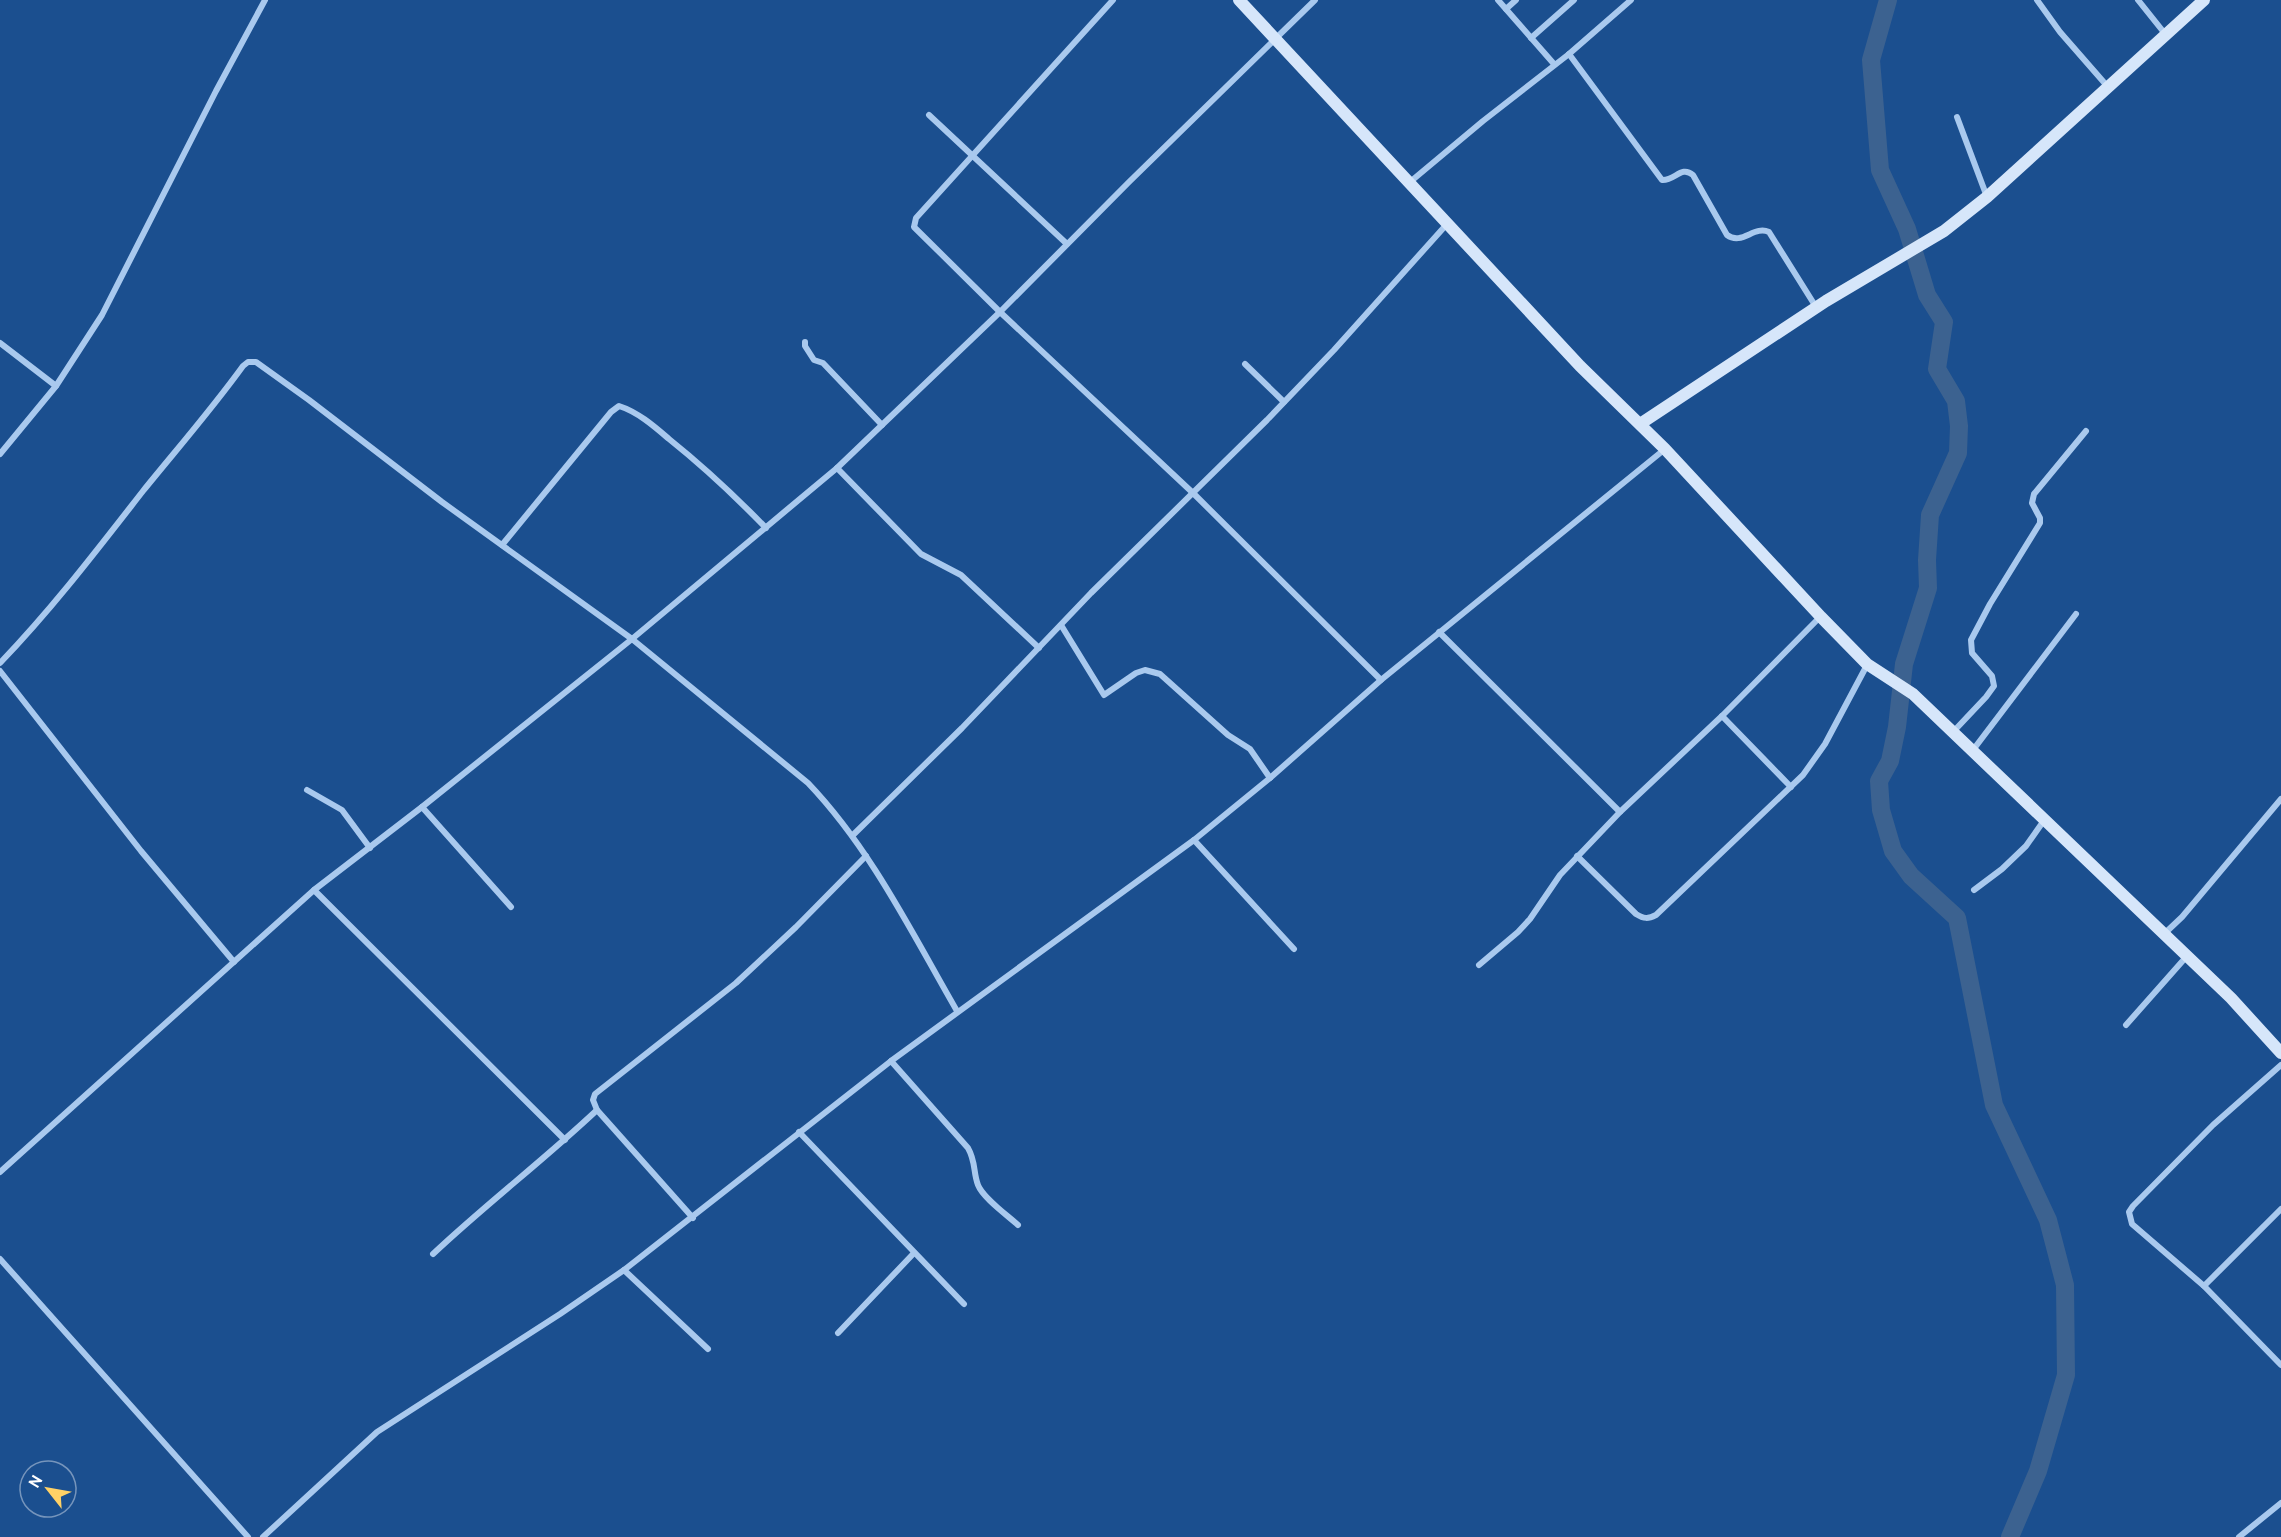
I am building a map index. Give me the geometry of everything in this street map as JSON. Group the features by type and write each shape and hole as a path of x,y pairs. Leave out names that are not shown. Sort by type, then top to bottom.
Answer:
{"street":[{"path":"0,454 56,386 106,307 265,0"},
{"path":"1113,0 916,218 914,227 1000,312 1193,494 1380,680"},
{"path":"1239,0 1580,366 1665,449 1867,664 1913,694 1973,750 2231,998 2281,1053"},
{"path":"0,1172 314,890 632,639 837,468 1000,312 1066,244 1315,0"},
{"path":"1498,0 1554,64"},
{"path":"1506,9 1516,0"},
{"path":"1531,38 1574,0"},
{"path":"1409,183 1569,54 1631,0"},
{"path":"2037,0 2060,32 2108,87"},
{"path":"2138,0 2166,35"},
{"path":"1640,424 1816,307 1944,231 1987,197 2204,0"},
{"path":"1569,54 1662,180 1688,171 1727,235 1732,238 1739,239 1761,230 1769,232 1816,307"},
{"path":"928,115 1066,244"},
{"path":"1957,117 1987,197"},
{"path":"853,835 1284,402 1447,224"},
{"path":"806,342 805,346 814,360 823,363 882,425"},
{"path":"0,343 56,386"},
{"path":"0,663 52,606 248,362 260,363 502,545 632,639 808,783 853,835 957,1011"},
{"path":"1245,364 1284,402"},
{"path":"502,545 611,412 619,406 654,427 695,460 728,489 766,528"},
{"path":"1953,732 1994,686 1992,676 1972,653 1971,640 2040,523 2038,513 2032,503 2034,494 2086,431"},
{"path":"263,1537 377,1432 550,1321 624,1270 957,1011 1194,840 1270,778 1380,680 1665,449"},
{"path":"837,468 921,554 961,575 1039,648"},
{"path":"1973,750 2076,614"},
{"path":"1479,965 1530,919 1560,875 1577,855 1722,716 1821,616"},
{"path":"1061,625 1104,695 1136,673 1145,670 1160,674 1227,735 1250,749 1270,778"},
{"path":"1439,632 1620,812"},
{"path":"1577,855 1636,914 1642,918 1649,918 1791,787 1814,761 1867,664"},
{"path":"0,671 141,850 234,962"},
{"path":"1722,716 1791,787"},
{"path":"307,790 342,810 369,848"},
{"path":"2164,934 2182,917 2281,799"},
{"path":"422,807 511,907"},
{"path":"1974,890 2002,869 2026,846 2045,819"},
{"path":"1194,840 1294,950"},
{"path":"693,1218 597,1110 593,1100 599,1090 744,975 796,927 866,856"},
{"path":"314,890 565,1140"},
{"path":"2126,1025 2187,956"},
{"path":"891,1061 968,1149 973,1157 976,1179 982,1192 1018,1225"},
{"path":"2281,1065 2213,1125 2129,1212 2132,1224 2204,1286 2281,1365"},
{"path":"433,1254 479,1211 565,1140 597,1110"},
{"path":"799,1132 964,1304"},
{"path":"2204,1286 2281,1209"},
{"path":"838,1333 914,1253"},
{"path":"0,1259 248,1537"},
{"path":"624,1270 708,1349"},
{"path":"2240,1537 2280,1505"}],"waterway":[{"path":"1888,0 1871,60 1880,170 1907,229 1927,295 1944,322 1937,369 1956,401 1959,426 1958,453 1930,515 1928,588 1904,664 1897,727 1890,761 1879,781 1881,810 1893,851 1911,876 1957,918 1994,1105 2048,1220 2065,1285 2066,1375 2038,1471 2010,1537"}]}
